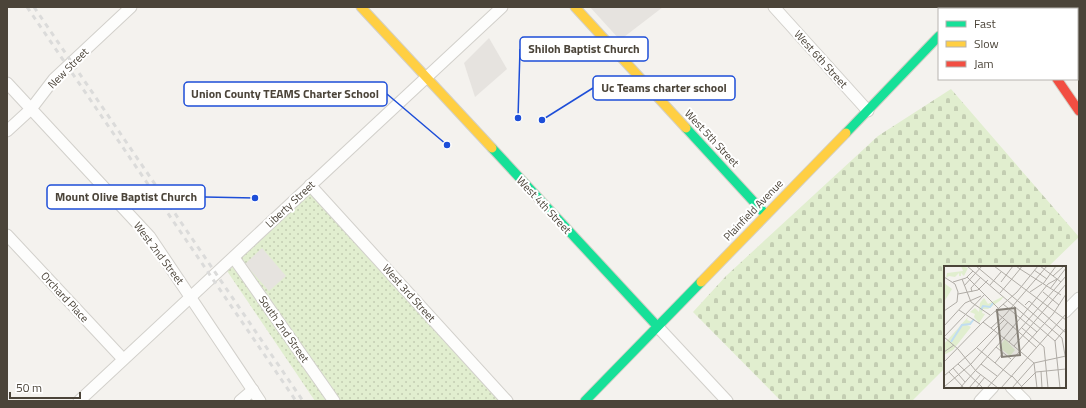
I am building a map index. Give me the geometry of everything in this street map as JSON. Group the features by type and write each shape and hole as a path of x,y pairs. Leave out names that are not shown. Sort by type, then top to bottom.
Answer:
{"main road":[{"name":"West 4th Street","path":"361,7 657,326"},
{"name":"West 5th Street","path":"575,7 765,214"},
{"name":"Plainfield Avenue","path":"585,401 765,214 868,111 938,37"},
{"path":"1058,80 1079,111"}],"street":[{"name":"New Street","path":"7,131 31,109 54,79 131,7"},
{"name":"Liberty Street","path":"79,401 122,359 192,297 425,77 502,7"},
{"name":"West 6th Street","path":"774,7 868,111"},
{"name":"West 2nd Street","path":"7,83 150,237 192,297 260,401"},
{"name":"West 3rd Street","path":"310,185 507,401"},
{"name":"Orchard Place","path":"7,235 122,359"},
{"name":"South 2nd Street","path":"234,258 334,401"},
{"path":"1066,311 1079,298"},
{"name":"West 4th Street","path":"657,326 727,401"},
{"path":"980,401 992,388"},
{"path":"1012,388 1024,401"},
{"path":"240,401 253,390"}],"green space":[{"path":"951,89 1079,237 1049,266 944,266 944,369 912,401 781,401 693,312 726,276 878,136"},
{"path":"310,189 507,401 315,401 225,268"}],"shaded area":[{"path":"590,7 663,7 620,40"},
{"path":"489,38 507,69 475,97 464,63"},
{"path":"262,248 286,276 269,291 245,264"}],"railway":[{"path":"27,7 296,401"},
{"path":"34,7 303,401"}],"traffic: fast":[{"path":"846,133 938,37"},
{"path":"686,128 765,214"},
{"path":"492,148 657,326"},
{"path":"585,401 701,282"}],"traffic: slow":[{"path":"361,7 492,148"},
{"path":"575,7 686,128"},
{"path":"701,282 846,133"}],"traffic: jam":[{"path":"1058,80 1079,111"}],"place":[{"name":"Shiloh Baptist Church","path":"518,118"},
{"name":"Uc Teams charter school","path":"542,120"},
{"name":"Union County TEAMS Charter School","path":"447,145"},
{"name":"Mount Olive Baptist Church","path":"255,198"}]}
